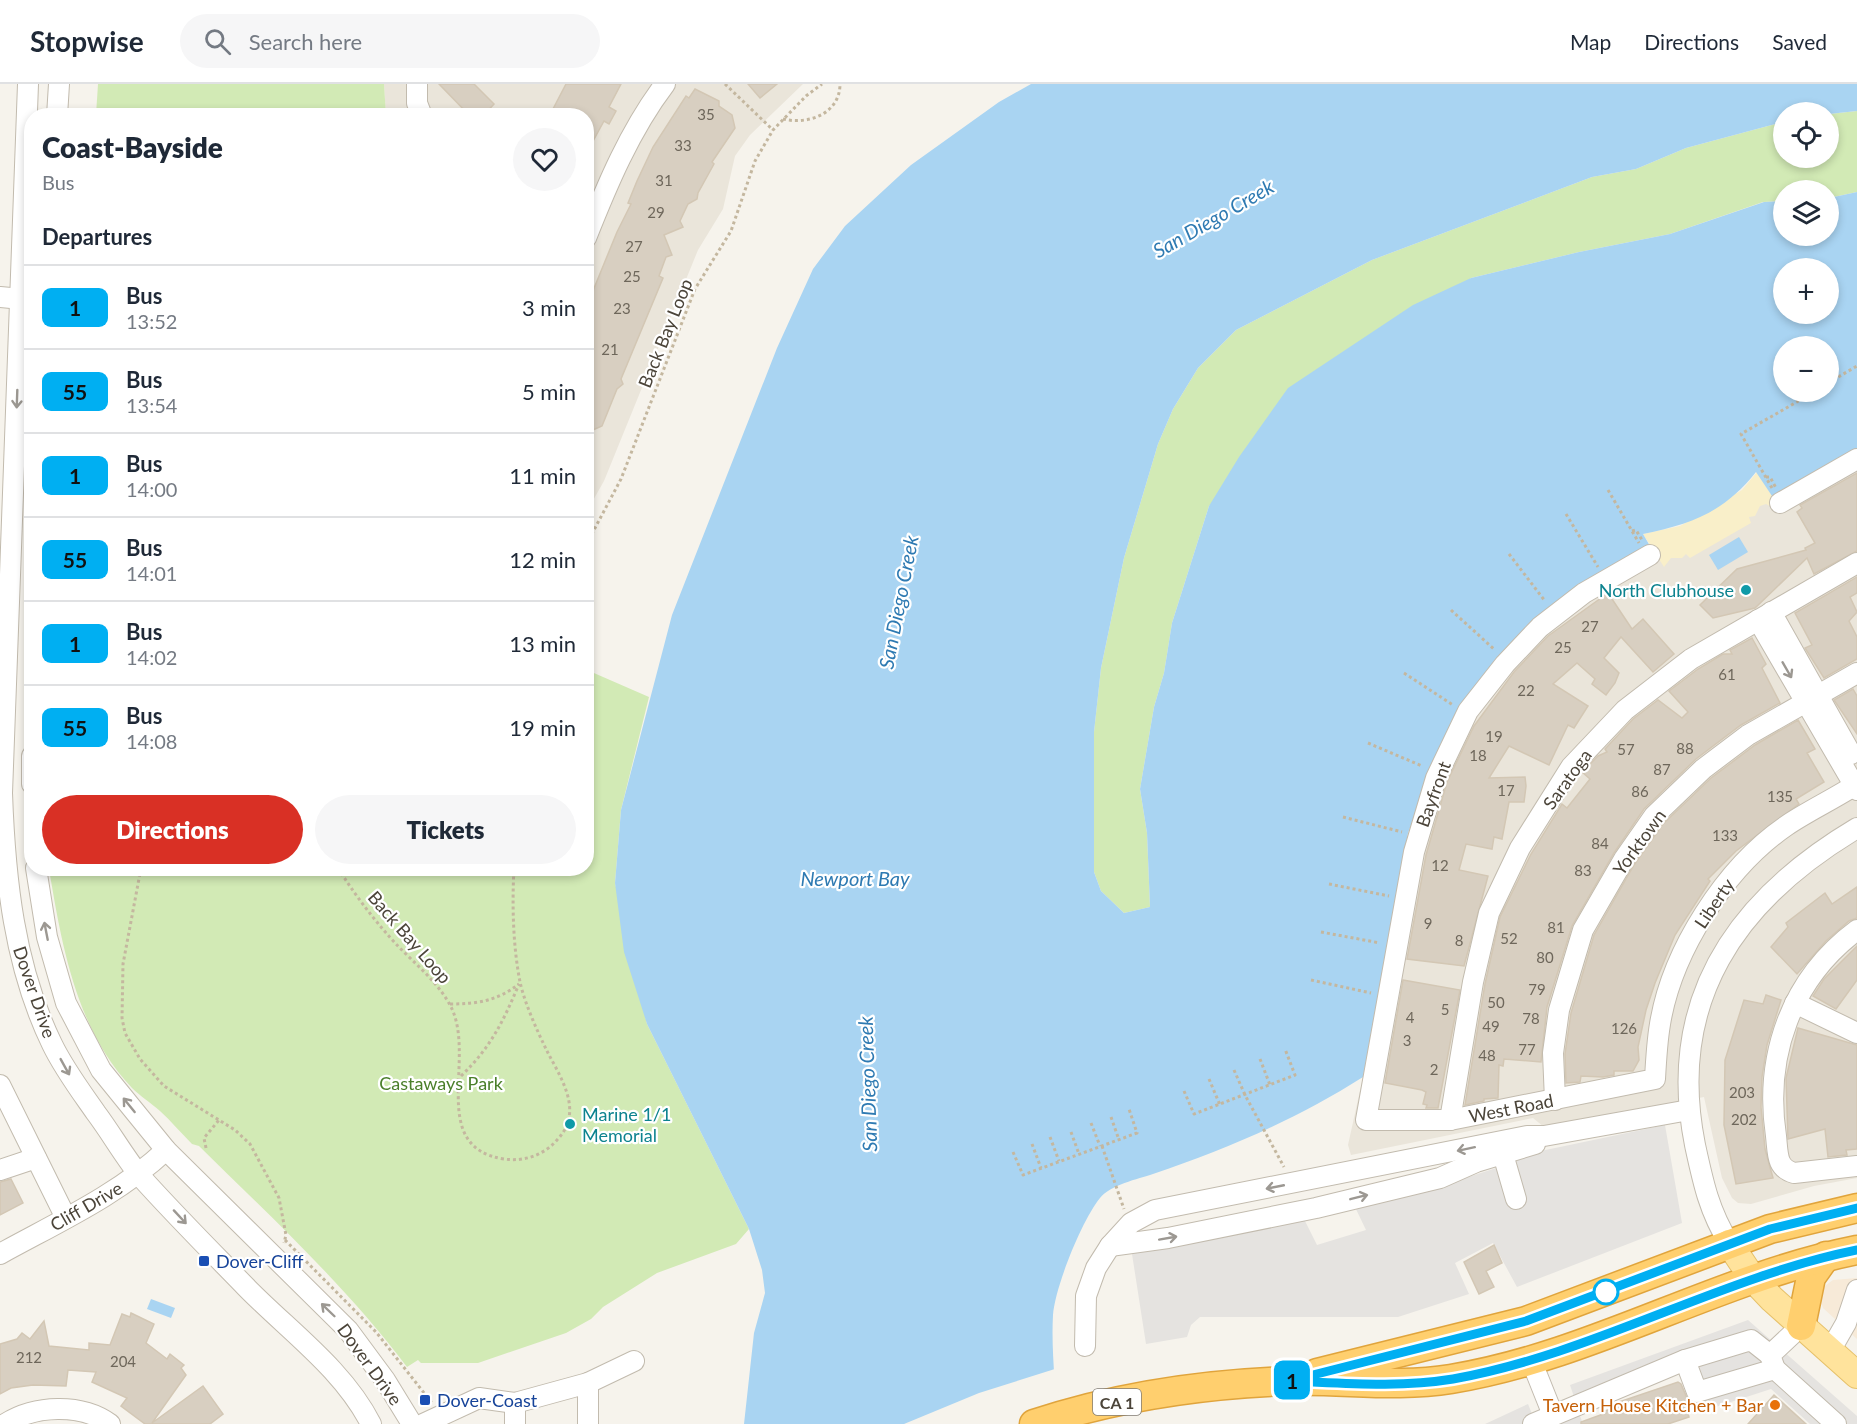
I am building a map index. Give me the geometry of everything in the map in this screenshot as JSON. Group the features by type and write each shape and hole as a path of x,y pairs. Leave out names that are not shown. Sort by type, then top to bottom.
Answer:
{"highway":[{"name":"CA 1","path":"1289,1381 1526,1321 1770,1229 1857,1208"},
{"name":"CA 1","path":"1034,1424 1092,1407 1201,1388 1289,1381 1404,1385 1452,1379 1531,1360 1603,1336 1753,1279 1857,1250"},
{"path":"1801,1326 1811,1277 1826,1257"}],"main road":[{"path":"1729,1243 1753,1279 1857,1376"}],"street":[{"name":"Dover Drive","path":"28,84 28,108"},
{"path":"57,108 58,84"},
{"path":"417,84 419,108"},
{"path":"594,219 624,152 652,100 665,84"},
{"path":"0,297 24,299"},
{"name":"Dover Drive","path":"24,318 7,481 2,792 5,868 18,942 38,1011 52,1044 70,1075 140,1175 248,1290 327,1364 344,1383 371,1424"},
{"path":"1780,503 1857,459"},
{"name":"Bayfront","path":"1366,1120 1371,1079 1414,852 1436,778 1467,711 1505,664 1540,627 1584,592 1646,552"},
{"name":"Saratoga","path":"1450,1120 1473,982 1489,914 1520,848 1571,767 1625,710 1691,659 1857,563"},
{"path":"1764,616 1812,699 1856,787"},
{"name":"Yorktown","path":"1555,1100 1553,1053 1559,1010 1583,930 1624,859 1654,816 1702,769 1749,735 1857,673"},
{"path":"1812,699 1857,764"},
{"name":"Liberty","path":"1655,1079 1660,1023 1672,980 1693,935 1721,888 1748,857 1785,827 1856,787"},
{"path":"1729,1243 1711,1213 1689,1110 1691,1040 1703,995 1723,951 1748,915 1780,881 1827,846 1857,828"},
{"name":"Dover Drive","path":"37,876 47,937 66,1003 101,1070 166,1150 348,1330 385,1380 412,1424"},
{"path":"1857,930 1820,964 1795,1003 1778,1045 1773,1086 1773,1122 1780,1164 1786,1171 1794,1173 1857,1166"},
{"path":"1795,1003 1857,1034"},
{"name":"West Road","path":"1366,1120 1450,1120 1655,1079"},
{"path":"0,1084 66,1218"},
{"path":"1085,1346 1086,1296 1096,1268 1110,1246 1131,1223 1155,1210 1293,1183 1501,1148 1531,1147 1544,1137 1689,1110"},
{"path":"1501,1148 1516,1199"},
{"path":"1110,1246 1168,1238 1316,1208 1440,1178 1501,1148"},
{"name":"Cliff Drive","path":"0,1254 140,1175 166,1150"},
{"path":"0,1170 36,1158"},
{"path":"1830,1351 1846,1323 1857,1290"},
{"path":"1685,1360 1697,1392 1772,1362 1801,1326"},
{"path":"1533,1424 1685,1360 1751,1340 1836,1424"},
{"path":"1531,1360 1553,1415"},
{"path":"423,1424 479,1398 515,1403 588,1383 634,1361"},
{"path":"588,1383 588,1424"},
{"path":"515,1403 515,1424"},
{"path":"5,1424 44,1410 74,1410 102,1418 110,1424"}],"path":[{"path":"725,84 773,130"},
{"name":"Back Bay Loop","path":"594,530 621,479 695,290 730,231 755,161 773,130 822,84"},
{"path":"783,119 797,122 812,120 825,113 834,104 840,84"},
{"path":"1839,377 1857,366"},
{"path":"1780,503 1741,434 1797,402"},
{"path":"1608,490 1646,552"},
{"path":"1566,514 1600,571"},
{"path":"1509,554 1550,607"},
{"path":"1451,610 1501,656"},
{"path":"1404,673 1460,710"},
{"path":"1368,743 1429,769"},
{"path":"1343,817 1406,833"},
{"path":"140,876 123,964 122,1018 125,1033 140,1059 164,1086 235,1130 250,1144 279,1198 286,1235 276,1261"},
{"name":"Back Bay Loop","path":"344,876 371,915 428,975 450,1005 458,1024 461,1048 458,1113 465,1137 484,1153 511,1160 528,1159 543,1152 561,1136 567,1124 569,1096 537,1028 520,982 514,876"},
{"path":"1329,884 1394,897"},
{"path":"1321,932 1385,944"},
{"path":"1311,980 1376,994"},
{"path":"450,1005 481,1003 504,996 520,982"},
{"path":"460,1077 481,1056 495,1037 520,982"},
{"path":"1184,1091 1194,1114 1296,1075 1286,1049"},
{"path":"1260,1059 1270,1085"},
{"path":"1234,1070 1245,1095 1293,1183"},
{"path":"1209,1079 1220,1105"},
{"path":"1013,1152 1023,1174 1119,1140 1137,1133 1129,1109"},
{"path":"1111,1117 1119,1140"},
{"path":"206,1148 204,1138 219,1120"},
{"path":"1091,1123 1119,1200"},
{"path":"1071,1132 1079,1154"},
{"path":"1050,1137 1059,1161"},
{"path":"1032,1144 1041,1168"}],"shaded area":[{"path":"384,84 803,84 750,135 735,156 723,209 698,250 604,481 594,499 594,108 386,108"},
{"path":"1857,451 1857,1178 1814,1186 1751,1204 1738,1203 1732,1198 1722,1178 1704,1097 1544,1127 1533,1118 1351,1155 1348,1145 1363,1077 1408,833 1432,769 1576,592"},
{"path":"1665,1125 1682,1223 1517,1287 1493,1243 1455,1263 1469,1294 1398,1317 1200,1317 1191,1325 1187,1337 1146,1344 1132,1254 1222,1233 1304,1219 1317,1245 1366,1230 1354,1205 1437,1187 1512,1163 1536,1152"},
{"path":"1857,1278 1857,1339 1823,1308 1819,1295 1833,1280"},
{"path":"1748,1320 1857,1416 1857,1424 1810,1424 1771,1389 1697,1413 1682,1371 1579,1413 1583,1424 1485,1424 1528,1404 1532,1414 1574,1397 1570,1385"}],"green space":[{"path":"98,84 384,84 386,108 96,108"},
{"path":"1857,111 1857,192 1839,196 1839,180 1773,180 1773,202 1763,202 1670,234 1579,252 1471,278 1209,506 1172,623 1140,789 1147,833 1150,907 1124,913 1101,891 1094,872 1094,732 1101,668 1124,558 1158,444 1173,409 1198,368 1236,330 1372,260 1592,177 1636,169 1686,148 1773,125 1773,168 1839,168 1839,113"},
{"name":"Castaways Park","path":"594,673 649,697 621,810 615,883 647,1024 749,1229 736,1244 657,1273 603,1307 591,1319 566,1333 478,1363 421,1363 418,1360 407,1367 359,1308 307,1253 199,1146 192,1144 160,1111 132,1088 113,1065 97,1040 74,985 50,876 594,876"}],"sand":[{"path":"1757,472 1774,499 1775,509 1766,504 1760,506 1755,516 1749,517 1751,523 1690,558 1686,554 1682,558 1671,558 1664,567 1643,534 1680,526 1742,490"}],"water":[{"name":"Newport Bay","path":"1031,84 1857,84 1857,111 1839,113 1839,102 1773,102 1773,125 1686,148 1636,169 1592,177 1372,260 1236,330 1198,368 1173,409 1158,444 1124,558 1101,668 1094,732 1094,872 1101,891 1124,913 1150,907 1147,833 1140,789 1172,623 1209,506 1239,457 1288,388 1413,305 1471,278 1579,252 1670,234 1764,202 1773,202 1773,246 1839,246 1839,196 1857,192 1857,451 1774,499 1756,472 1744,486 1719,507 1692,521 1643,534 1650,546 1576,592 1432,769 1408,833 1363,1077 1261,1132 1208,1154 1110,1189 1093,1208 1070,1254 1053,1315 1057,1424 744,1424 754,1333 765,1293 762,1270 749,1229 647,1024 624,952 615,883 621,810 672,615 777,348 813,269 845,226 911,165 999,102"},
{"path":"1739,537 1748,552 1718,570 1709,555"},
{"path":"151,1299 175,1308 171,1318 147,1309"}],"pier":[{"path":"1058,1368 1060,1424 904,1424 979,1393"}],"building":[{"path":"439,84 474,84 494,104 490,108 462,108"},
{"path":"566,84 621,84 609,107 616,111 609,124 604,121 594,139 594,108 554,108"},
{"path":"748,84 777,84 760,98"},
{"path":"695,89 719,101 719,106 732,115 735,128 712,162 714,164 697,199 688,204 680,221 683,227 664,235 672,255 666,257 659,276 663,278 621,379 623,384 617,389 602,426 594,430 594,288 653,147 686,96 689,98"},
{"path":"1857,473 1857,551 1814,574 1807,558 1755,608 1713,618 1700,605 1737,569 1806,550 1805,548 1815,543 1797,512 1802,508 1800,505"},
{"path":"1857,577 1857,593 1850,597 1857,612 1849,621 1857,637 1857,659 1824,678 1805,648 1812,645 1795,613"},
{"path":"1608,593 1632,629 1643,619 1674,654 1653,672 1621,637 1604,658 1619,673 1606,695 1592,684 1595,679 1577,663 1553,684 1588,706 1574,728 1568,725 1549,765 1509,746 1489,778 1525,777 1524,802 1509,802 1502,839 1494,837 1492,849 1466,844 1459,870 1488,876 1464,966 1407,959 1426,855 1447,782 1474,726 1514,672 1548,636"},
{"path":"1752,638 1766,664 1762,668 1780,703 1741,725 1696,759 1644,809 1614,853 1572,926 1547,1007 1541,1062 1504,1059 1503,1066 1499,1065 1498,1098 1484,1099 1484,1101 1465,1105 1485,984 1500,917 1531,854 1562,804 1567,808 1590,779 1582,772 1598,756 1607,752 1605,749 1633,719 1658,700 1682,718 1688,712 1669,691 1698,669 1723,654 1732,654 1730,650"},
{"path":"1853,689 1857,696 1857,734 1834,700"},
{"path":"1798,720 1815,749 1807,753 1824,782 1796,799 1799,804 1736,851 1708,879 1710,881 1675,935 1655,983 1638,1047 1639,1060 1633,1071 1614,1071 1614,1075 1603,1077 1581,1076 1580,1082 1566,1083 1565,1054 1571,1013 1594,935 1634,865 1663,824 1711,778 1755,745"},
{"path":"1857,887 1857,918 1849,921 1826,941 1797,974 1771,947 1788,927 1786,923 1825,893 1832,904"},
{"path":"1857,946 1857,980 1836,1009 1813,996 1824,979"},
{"path":"1403,980 1460,990 1438,1108 1426,1108 1427,1105 1423,1104 1426,1092 1422,1090 1385,1083"},
{"path":"1766,995 1781,1000 1767,1045 1762,1077 1761,1107 1765,1149 1773,1178 1736,1184 1724,1125 1725,1060 1744,1000 1763,1004"},
{"path":"1798,1028 1857,1045 1857,1149 1846,1150 1847,1155 1828,1157 1825,1129 1788,1139 1786,1078"},
{"path":"11,1179 23,1203 0,1215 0,1182"},
{"path":"1494,1245 1502,1263 1486,1271 1494,1287 1479,1294 1464,1262"},
{"path":"131,1313 154,1324 146,1343 167,1359 170,1354 184,1365 181,1368 186,1375 152,1423 203,1386 223,1414 210,1424 145,1424 121,1406 127,1398 92,1382 96,1372 68,1370 66,1386 33,1385 11,1388 0,1394 0,1344 17,1339 22,1333 30,1339 44,1321 49,1346 89,1350 89,1343 110,1345 122,1314 130,1317"},
{"path":"1678,1382 1690,1405 1686,1406 1689,1417 1668,1424 1581,1424 1581,1422 1606,1413 1605,1411 1611,1409 1610,1405"},
{"name":"Tavern House Kitchen + Bar","path":"1774,1395 1806,1424 1748,1424"}],"bus line":[{"name":"1","path":"1857,1208 1770,1229 1526,1321 1472,1336 1399,1351 1289,1381 1404,1385 1452,1379 1492,1370 1564,1350 1789,1267 1857,1250"}],"place":[{"name":"North Clubhouse","path":"1746,590"},
{"name":"Marine 1/1 Memorial","path":"570,1124"},
{"name":"Dover-Cliff","path":"204,1261"},
{"name":"Dover-Coast","path":"425,1400"},
{"name":"Tavern House Kitchen + Bar","path":"1775,1405"}],"water label":[{"name":"San Diego Creek","path":"1213,218"},
{"name":"San Diego Creek","path":"898,602"},
{"name":"San Diego Creek","path":"867,1084"}]}
